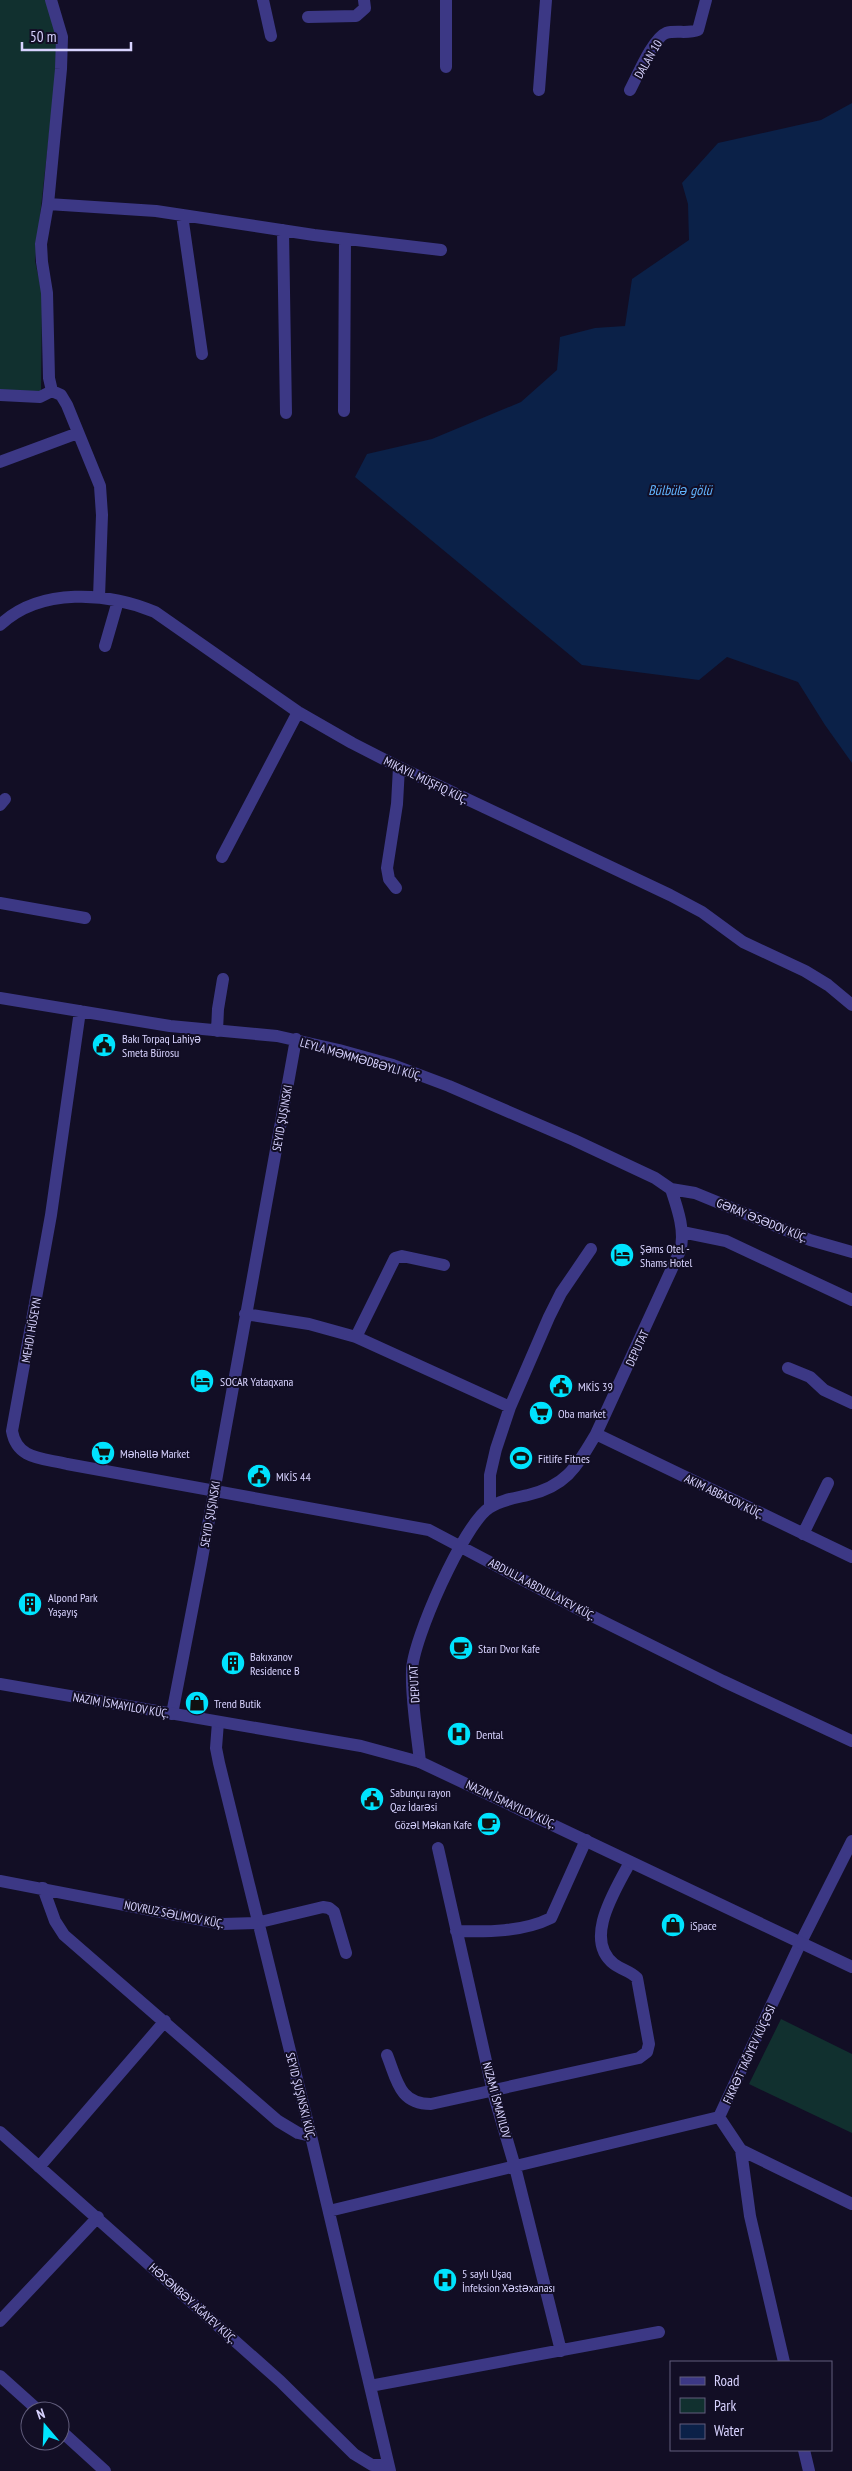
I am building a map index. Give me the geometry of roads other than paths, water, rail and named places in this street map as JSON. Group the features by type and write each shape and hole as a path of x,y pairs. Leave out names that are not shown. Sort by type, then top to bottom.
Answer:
{"street":[{"path":"51,0 62,37 42,253 47,293 49,378 52,391"},
{"path":"263,0 272,36"},
{"path":"308,17 356,16 365,8 364,0"},
{"path":"446,0 446,66"},
{"path":"539,90 546,0"},
{"name":"DALAN 10","path":"630,90 658,38 667,33 691,33 698,30 706,0"},
{"path":"48,204 156,211 345,239 441,250"},
{"path":"182,215 202,354"},
{"path":"283,230 286,413"},
{"path":"344,411 345,239"},
{"path":"0,395 40,397 52,391 61,394 100,486 102,515 99,596"},
{"path":"0,462 78,433"},
{"path":"0,624 18,611 50,601 77,597 99,596 155,612 298,712 399,767 702,912 742,942 805,971 828,985 852,1005"},
{"path":"105,646 118,601"},
{"path":"222,857 298,712"},
{"path":"396,888 389,879 387,868 397,804 399,767"},
{"path":"0,903 85,918"},
{"path":"217,1031 218,1009 223,979"},
{"name":"LEYLA MƏMMƏDBƏYLI KÜÇ.","path":"0,998 217,1031 296,1039 393,1066 449,1086 574,1140 655,1178 671,1189"},
{"name":"MEHDI HÜSEYN","path":"80,1011 49,1227 12,1431 14,1442 19,1450 29,1455 214,1492"},
{"name":"SEYID ŞUŞINSKI","path":"172,1714 296,1039"},
{"name":"DEPUTAT","path":"420,1762 412,1670 414,1650 423,1624 461,1546 478,1518 490,1506 552,1488 565,1478 581,1459 596,1434 683,1242 671,1189"},
{"name":"GƏRAY ƏSƏDOV KÜÇ.","path":"671,1189 695,1193 810,1240 852,1252"},
{"path":"682,1232 726,1241 852,1300"},
{"path":"490,1506 490,1475 496,1449 510,1407 561,1293 591,1249"},
{"path":"356,1337 395,1258 402,1256 444,1266"},
{"path":"245,1314 309,1324 356,1337 510,1407"},
{"path":"788,1368 810,1376 824,1390 852,1403"},
{"name":"AKIM ABBASOV KÜÇ.","path":"596,1434 852,1557"},
{"path":"803,1534 828,1483"},
{"name":"ABDULLA ABDULLAYEV KÜÇ.","path":"214,1492 408,1525 441,1535 580,1610 852,1741"},
{"path":"0,1684 361,1746 420,1762 852,1967"},
{"name":"SEYID ŞUŞINSKI KÜÇ.","path":"218,1722 216,1748 218,1763 256,1923 311,2136 389,2468"},
{"path":"456,1931 490,1932 540,1924 551,1918 586,1840"},
{"path":"719,2117 801,1942 852,1841"},
{"path":"438,1848 493,2092 515,2167 561,2351"},
{"path":"387,2055 401,2092 408,2099 420,2104 493,2092 639,2058 648,2052 649,2044 637,1978 630,1971 614,1964 605,1952 601,1935 602,1918 630,1862"},
{"name":"NOVRUZ SƏLIMOV KÜÇ.","path":"0,1881 224,1924 256,1923 323,1907 330,1908 334,1912 346,1953"},
{"path":"43,1888 55,1921 64,1935 278,2121 298,2133 311,2136"},
{"path":"40,2167 164,2022"},
{"path":"719,2117 741,2150 750,2216 784,2361"},
{"path":"328,2211 719,2117"},
{"name":"HƏSƏNBƏY AĞAYEV KÜÇ.","path":"0,2132 98,2217 280,2381 354,2454 372,2465 389,2468"},
{"path":"741,2150 852,2204"},
{"path":"0,2321 98,2217"},
{"path":"370,2386 659,2332"},
{"path":"0,2376 28,2401"},
{"path":"70,2439 105,2471"},
{"path":"804,2451 809,2471"}],"water":[{"name":"Bülbülə gölü","path":"852,103 852,763 798,682 727,657 699,680 582,665 355,477 367,454 432,439 521,402 557,370 560,337 595,328 625,326 632,279 689,240 688,204 682,183 718,143 821,120"}],"place":[{"name":"Bakı Torpaq Lahiyə Smeta Bürosu","path":"104,1045"},
{"name":"Şəms Otel - Shams Hotel","path":"622,1255"},
{"name":"SOCAR Yataqxana","path":"202,1381"},
{"name":"MKİS 39","path":"561,1386"},
{"name":"Oba market","path":"541,1413"},
{"name":"Məhəllə Market","path":"103,1453"},
{"name":"Fitlife Fitnes","path":"521,1458"},
{"name":"MKİS 44","path":"259,1476"},
{"name":"Alpond Park Yaşayış","path":"30,1604"},
{"name":"Starı Dvor Kafe","path":"461,1648"},
{"name":"Bakıxanov Residence B","path":"233,1663"},
{"name":"Trend Butik","path":"197,1703"},
{"name":"Dental","path":"459,1734"},
{"name":"Sabunçu rayon Qaz İdarəsi","path":"372,1799"},
{"name":"Gözəl Məkan Kafe","path":"489,1824"},
{"name":"iSpace","path":"673,1925"},
{"name":"5 saylı Uşaq İnfeksion Xəstəxanası","path":"445,2280"}]}
